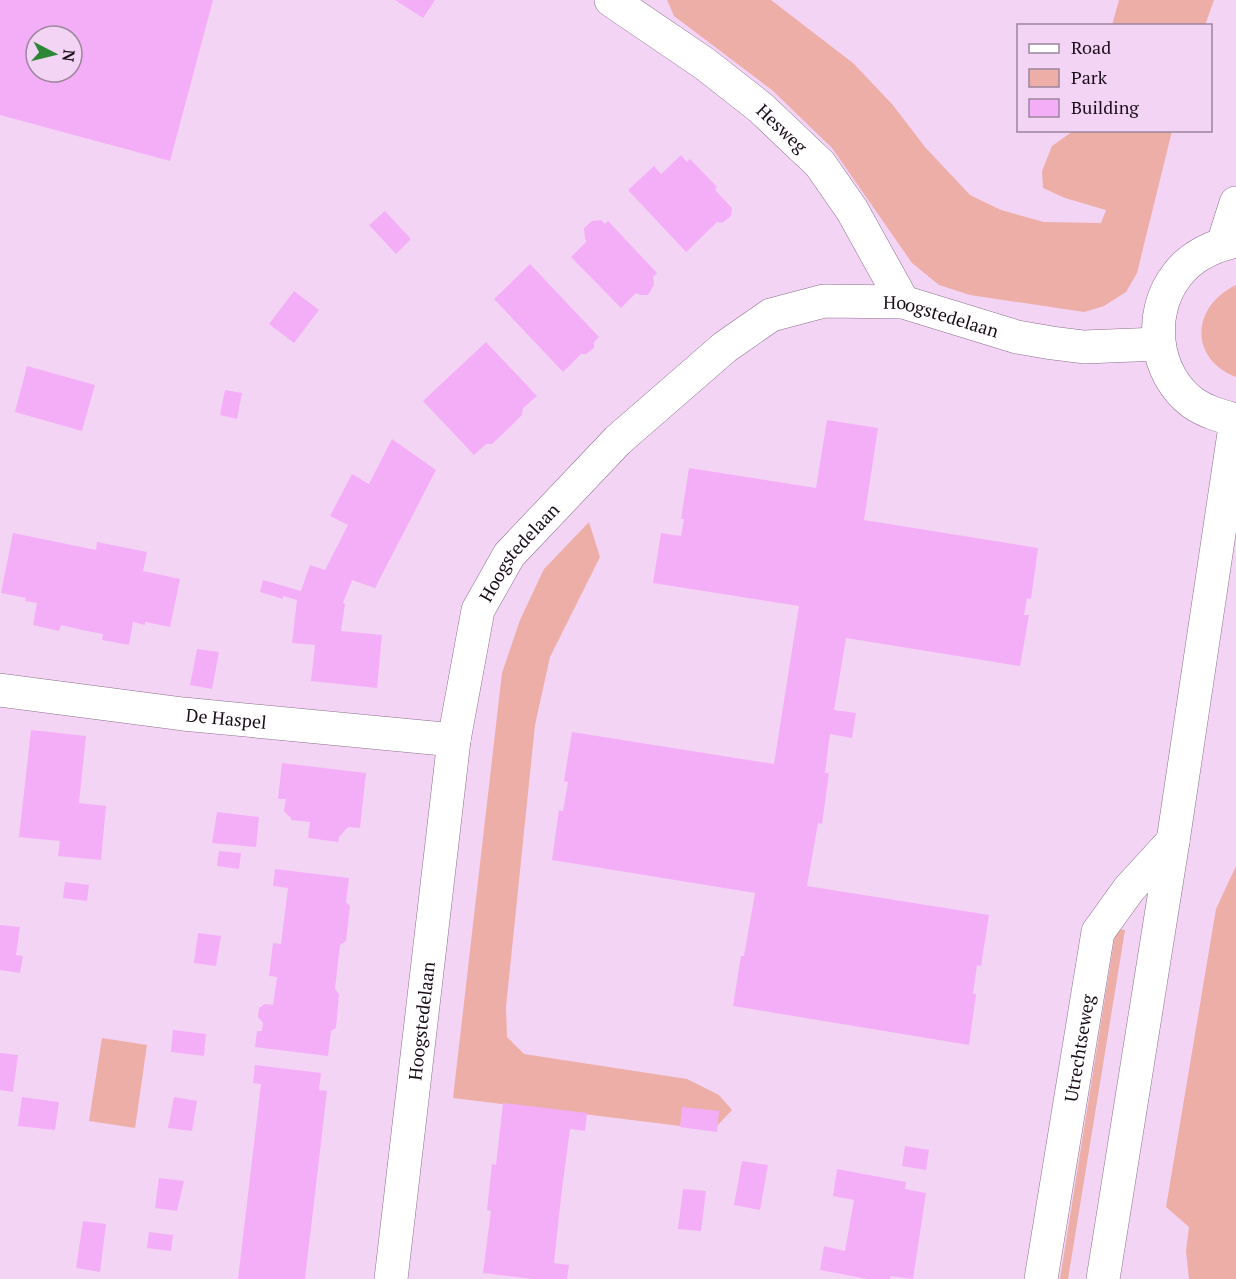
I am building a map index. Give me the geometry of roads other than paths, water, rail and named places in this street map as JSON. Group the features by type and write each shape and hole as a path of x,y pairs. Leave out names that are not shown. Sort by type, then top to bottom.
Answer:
{"street":[{"name":"Hesweg","path":"611,0 705,64 761,108 820,164 852,210 903,302"},
{"path":"1103,1279 1173,842 1236,420 1213,414 1193,403 1177,386 1165,367 1159,344 1158,319 1165,296 1177,275 1190,261 1206,251 1229,243 1236,203"},
{"name":"Hoogstedelaan","path":"391,1279 454,740 478,610 509,555 618,440 725,347 771,315 824,301 903,302 1017,337 1052,343 1084,347 1159,344"},
{"name":"De Haspel","path":"0,690 183,714 454,740"},
{"name":"Utrechtseweg","path":"1041,1279 1098,932 1129,889 1173,842"}]}
